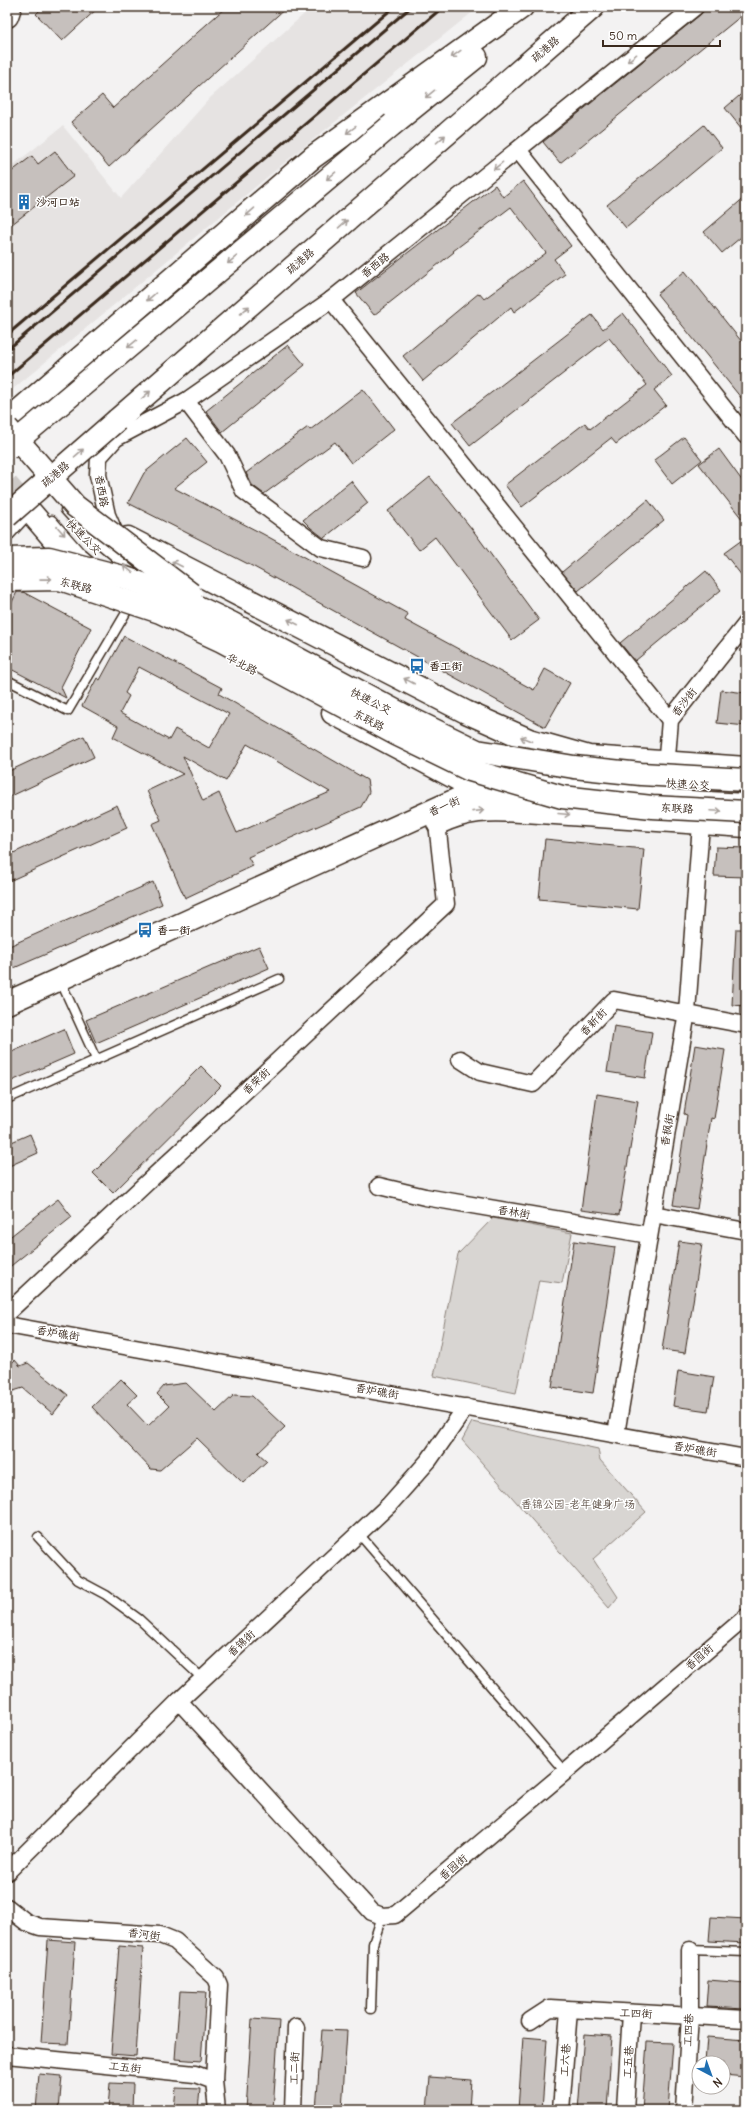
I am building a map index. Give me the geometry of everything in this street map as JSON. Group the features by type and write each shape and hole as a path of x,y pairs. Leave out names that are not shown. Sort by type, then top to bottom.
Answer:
{"main road":[{"path":"7,16 10,7"},
{"path":"7,421 314,157 522,7"},
{"path":"7,449 393,124 536,7"},
{"name":"疏港路","path":"7,516 593,8"},
{"path":"7,428 75,506 231,623"},
{"path":"67,481 113,529 138,544 405,678 466,712 529,740 576,754 667,763 746,768"},
{"name":"华北路","path":"37,511 83,573 136,600 478,790 499,801 525,811"},
{"name":"东联路","path":"7,559 49,558 123,577 168,593 231,623 405,716 477,751 574,767 641,774 746,780"},
{"name":"东联路","path":"7,580 60,579 160,612 222,641 396,734 470,770 562,797 652,807 746,812"},
{"name":"香一街","path":"7,1018 62,986 478,790 514,770 551,757 576,754"},
{"name":"香一街","path":"7,1003 62,986 457,814 478,810 525,811"},
{"path":"525,811 746,826"}],"street":[{"name":"香西路","path":"113,529 101,493 98,475 99,457 116,438 186,401 331,300 695,7"},
{"path":"518,150 746,436"},
{"path":"331,300 670,720"},
{"path":"186,401 227,455 244,491 321,548 363,558"},
{"path":"7,532 37,511"},
{"name":"香沙街","path":"662,821 670,720 746,624"},
{"name":"香荣街","path":"7,1313 446,904 437,823"},
{"name":"香枫街","path":"616,1434 687,1012 701,824"},
{"name":"香新街","path":"460,1059 480,1072 533,1084 614,1000 687,1012 746,1025"},
{"name":"香林街","path":"379,1186 425,1197 649,1235"},
{"path":"653,1214 746,1230"},
{"name":"香炉礁街","path":"7,1325 746,1458"},
{"name":"香锦街","path":"7,1872 179,1701 389,1505 429,1460 466,1407"},
{"name":"香园街","path":"382,1916 395,1915 566,1772 746,1617"},
{"path":"179,1701 372,1912 382,1916"},
{"name":"香河街","path":"7,1907 26,1922 40,1927 160,1935 175,1941 216,1978 219,1985 214,2081"},
{"name":"工四巷","path":"684,2110 690,2016 690,1950"},
{"name":"工四街","path":"530,2021 550,2008 746,2020"},
{"name":"工六巷","path":"561,2110 569,2010"},
{"name":"工五巷","path":"625,2110 631,2013"},
{"name":"工二街","path":"293,2110 296,2027"},
{"name":"工五街","path":"7,2055 196,2074 214,2081"},
{"path":"214,2081 217,2110"}],"lane":[{"name":"快速公交","path":"58,502 84,531 136,575 221,624 423,732 476,756 514,770 584,783 746,798"},
{"path":"7,680 68,711 136,600"},
{"name":"快速公交","path":"162,604 419,738 479,763"},
{"name":"快速公交","path":"665,791 746,792"},
{"path":"7,1099 279,979"},
{"path":"62,986 96,1059"},
{"path":"358,1534 566,1772"},
{"path":"38,1538 78,1580 106,1595 138,1619 203,1679"},
{"path":"371,2009 374,1944 382,1916"},
{"path":"690,1950 746,1952"}],"shaded area":[{"name":"沙河口站","path":"312,7 479,7 295,154 7,394 7,170 63,126 121,198 210,98"}],"green space":[{"path":"493,1218 572,1233 562,1283 539,1280 516,1393 434,1376 458,1254"},
{"name":"香锦公园-老年健身广场","path":"472,1422 598,1449 600,1460 646,1512 593,1559 618,1597 609,1608 462,1440"}],"building":[{"path":"43,7 99,7 62,41 36,14"},
{"path":"226,7 287,7 109,167 71,122 102,95 113,108"},
{"path":"707,7 746,7 746,12 560,163 543,142 701,14"},
{"path":"746,90 746,134 725,108"},
{"path":"704,125 722,148 626,228 607,205"},
{"name":"沙河口站","path":"55,151 74,176 7,228 7,175 32,156 38,164"},
{"path":"523,181 571,246 554,259 565,274 514,312 511,307 423,381 403,356 479,293 484,299 546,253 511,207 453,251 454,252 374,315 356,293 495,185 503,197"},
{"path":"746,196 746,233 722,253 704,232"},
{"path":"685,271 746,347 746,404 657,294"},
{"path":"623,313 672,376 654,390 666,405 616,444 611,438 522,507 505,485 585,423 590,429 647,385 609,338 470,446 452,423 592,315 603,329"},
{"path":"288,345 305,365 222,432 206,411"},
{"path":"363,389 394,429 351,463 335,442 264,494 252,485 246,473 308,427 310,430"},
{"path":"684,437 702,460 672,484 654,460"},
{"path":"187,438 207,462 174,488 263,534 408,614 405,620 534,690 545,669 570,683 545,727 254,567 128,503 144,473"},
{"path":"719,449 746,486 746,524 699,464"},
{"path":"430,477 472,529 539,620 512,640 435,537 419,550 388,511"},
{"path":"351,481 368,503 324,538 303,520"},
{"path":"648,500 664,520 578,591 562,572"},
{"path":"746,537 746,581 724,553"},
{"path":"706,571 721,590 635,661 620,643"},
{"path":"17,592 23,592 91,628 61,687 66,698 7,667 7,612"},
{"path":"124,636 222,688 219,694 367,780 369,792 361,807 248,857 253,866 185,898 152,824 161,820 147,791 183,774 113,737 118,726 82,706 97,678 100,680","holes":["139,667 229,714 209,748 175,729 169,740 120,713 129,696 125,693","247,744 330,792 237,833 219,793 203,801 183,756 226,781"]},
{"path":"721,690 746,693 746,726 717,723"},
{"path":"84,736 94,757 7,798 7,772"},
{"path":"117,805 127,828 7,882 7,856"},
{"path":"545,839 644,849 638,909 539,899"},
{"path":"716,847 746,848 746,877 714,876"},
{"path":"153,882 162,904 7,971 7,947"},
{"path":"736,929 746,929 746,1006 732,1005"},
{"path":"259,946 269,968 96,1043 86,1020"},
{"path":"614,1026 652,1032 645,1078 607,1072"},
{"path":"64,1029 74,1054 7,1083 7,1054"},
{"path":"695,1045 725,1050 714,1119 711,1118 697,1209 673,1205 687,1115 684,1114"},
{"path":"201,1066 221,1086 113,1193 93,1173"},
{"path":"597,1094 638,1101 619,1215 581,1210"},
{"path":"30,1134 38,1153 7,1167 7,1144"},
{"path":"58,1199 72,1217 7,1269 7,1239"},
{"path":"574,1241 615,1247 593,1393 552,1387"},
{"path":"679,1241 702,1244 685,1353 662,1350"},
{"path":"15,1360 20,1366 28,1363 68,1395 53,1414 23,1388 7,1393 7,1367"},
{"path":"678,1371 714,1377 708,1411 673,1406"},
{"path":"121,1379 137,1395 127,1404 148,1426 169,1406 157,1394 164,1386 186,1383 216,1412 234,1395 252,1396 285,1427 258,1453 267,1461 243,1483 197,1438 160,1470 151,1469 92,1407"},
{"path":"711,1917 746,1919 746,1943 709,1941"},
{"path":"48,1940 75,1942 68,2044 41,2043"},
{"path":"119,1946 143,1948 136,2056 111,2054"},
{"path":"708,1980 746,1983 746,2009 706,2007"},
{"path":"180,1991 206,1992 201,2061 175,2059"},
{"path":"252,2019 279,2021 273,2110 246,2110"},
{"path":"322,2030 347,2031 342,2110 316,2110"},
{"path":"584,2034 612,2036 607,2110 578,2110"},
{"path":"523,2037 547,2039 542,2110 518,2110"},
{"path":"707,2037 746,2040 746,2077 731,2076 731,2055 706,2055"},
{"path":"647,2042 673,2043 668,2110 642,2110"},
{"path":"39,2074 62,2076 59,2110 36,2110"},
{"path":"430,2077 471,2080 469,2110 427,2110"},
{"path":"110,2083 133,2084 132,2110 108,2110"},
{"path":"176,2088 200,2089 198,2110 174,2110"}],"tunnel":[{"path":"7,484 28,509"}],"railway":[{"path":"7,335 394,7"},
{"path":"7,350 411,7"},
{"path":"7,377 443,7"}],"place":[{"name":"沙河口站","path":"24,202"},
{"name":"香工街","path":"417,666"},
{"name":"香一街","path":"145,930"}]}
